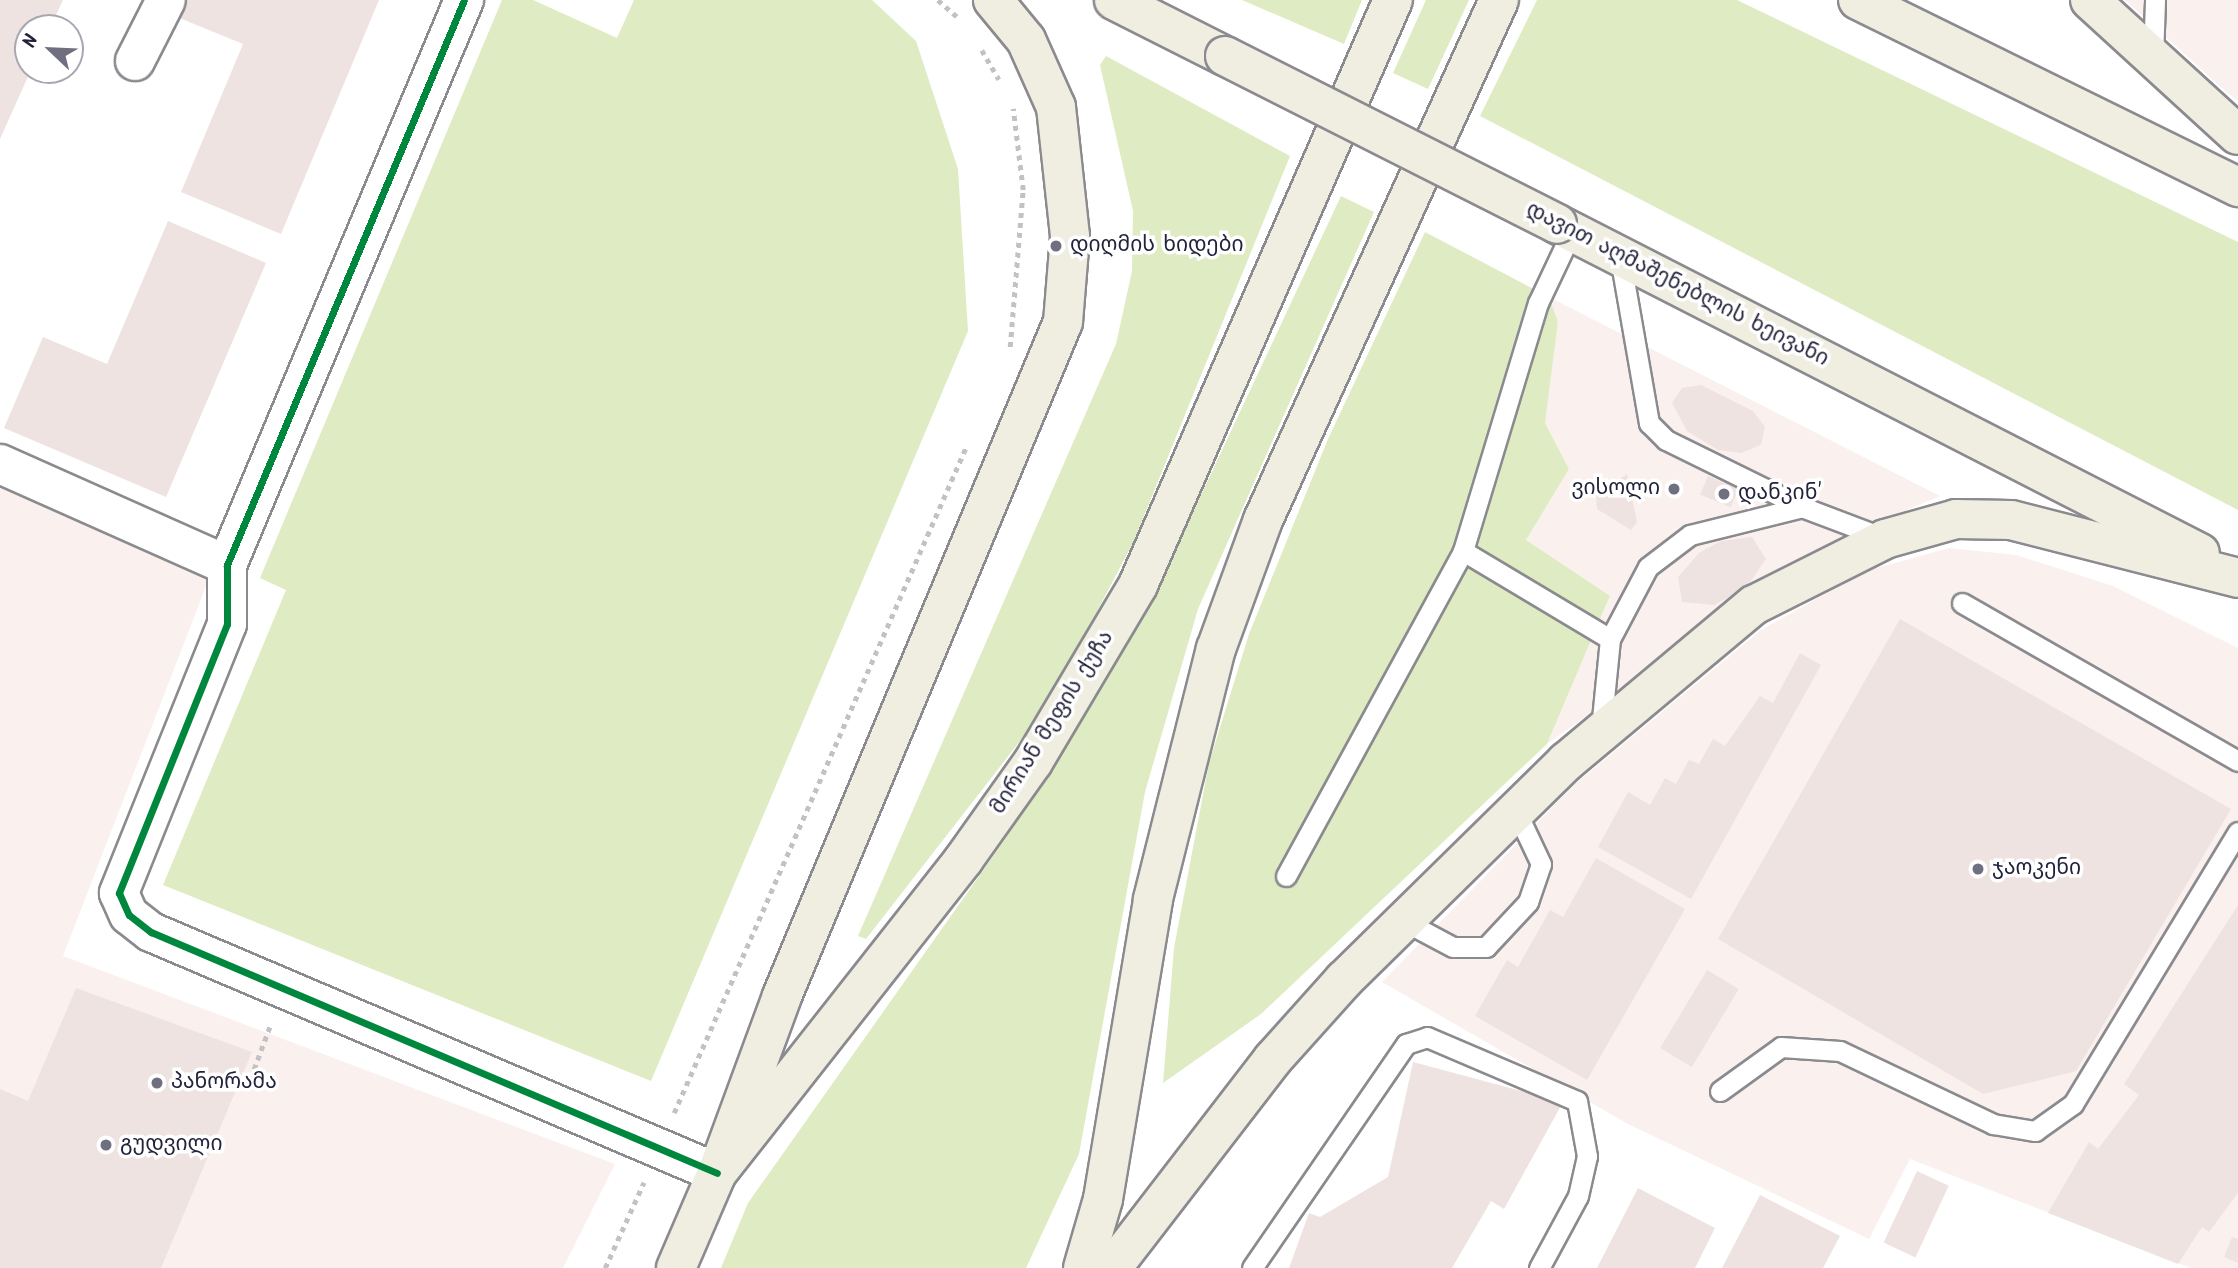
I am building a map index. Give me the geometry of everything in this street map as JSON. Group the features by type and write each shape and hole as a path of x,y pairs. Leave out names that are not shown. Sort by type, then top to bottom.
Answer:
{"main road":[{"name":"დავით აღმაშენებლის ხეივანი","path":"1114,0 2238,572"},
{"name":"მირიან მეფის ქუჩა","path":"676,1268 717,1172 1033,762 1138,585 1393,0"},
{"path":"1083,1268 1103,1199 1153,899 1216,649 1264,520 1499,0"},
{"path":"1858,0 2238,187"},
{"path":"2090,0 2153,62 2238,135"},
{"path":"717,1172 782,996 1063,322 1070,236 1056,107 1026,40 979,12"},
{"path":"1112,1268 1273,1059 1404,921 1516,811 1601,734 1754,605 1885,539 1955,519 2011,520 2238,578"}],"street":[{"path":"135,61 166,0"},
{"path":"464,0 227,565 226,624 119,893 129,915 151,932 717,1172"},
{"path":"0,464 227,565"}],"lane":[{"path":"2153,62 2155,0"},
{"path":"1286,876 1463,551 1538,303 1564,227"},
{"path":"1620,257 1649,423 1665,440 1802,507 1885,539"},
{"path":"1601,734 1610,639 1648,567 1690,535 1802,507"},
{"path":"1463,551 1610,639"},
{"path":"1962,603 2238,761"},
{"path":"1404,921 1453,947 1486,947 1528,902 1542,864 1516,811"},
{"path":"1720,1091 1781,1047 1840,1051 1993,1124 2035,1131 2073,1104 2238,832"},
{"path":"1252,1268 1406,1044 1427,1037 1577,1101 1587,1156 1581,1183 1539,1268"}],"path":[{"path":"938,0 979,12"},
{"path":"979,46 1005,90"},
{"path":"1004,361 1023,190 1012,101"},
{"path":"606,1268 971,437"},
{"path":"247,1088 285,989"}],"shaded area":[{"path":"2125,0 2238,0 2238,101 2224,90"},
{"path":"1549,297 1940,496 1833,541 1547,744 1610,597 1526,540 1569,469 1545,423 1558,322"},
{"path":"0,488 210,576 63,956 615,1164 563,1268 0,1268"},
{"path":"1949,548 2016,555 2113,586 2238,648 2238,1268 2191,1268 1910,1159 1869,1239 1628,1124 1382,982 1574,785 1761,630 1866,571"}],"green space":[{"path":"502,0 533,0 617,38 634,0 872,0 916,41 958,169 968,331 651,1081 163,885 286,590 260,578"},
{"path":"1242,0 1362,0 1344,44"},
{"path":"1426,0 1469,0 1428,89 1393,73"},
{"path":"1537,0 1737,0 2238,242 2238,510 1480,116"},
{"path":"1106,56 1290,156 1133,543 1085,634 1034,723 866,939 858,936 1116,344 1132,271 1133,211 1100,65"},
{"path":"1341,196 1374,212 1198,609 1145,792 1079,1154 1026,1268 721,1268 748,1203 1006,838 1091,706 1157,589"},
{"path":"1425,232 1549,297 1558,322 1545,423 1569,469 1526,540 1610,596 1547,744 1261,1014 1163,1083 1174,948 1209,763 1249,634 1328,439"}],"building":[{"path":"0,0 63,0 56,14 14,14 14,84 25,84 0,139"},
{"path":"184,0 379,0 281,234 181,192 243,44 177,17"},
{"path":"168,221 266,263 166,497 4,428 43,337 107,364"},
{"path":"1701,385 1753,411 1765,427 1761,445 1741,453 1718,450 1687,431 1672,403 1682,388"},
{"path":"1627,474 1637,522 1631,530 1597,509 1596,495"},
{"path":"1708,476 1738,489 1731,507 1700,494"},
{"path":"1752,537 1766,559 1746,588 1714,605 1682,602 1678,577 1699,553 1721,541"},
{"path":"1900,619 2231,809 2076,1071 1983,1094 1718,939"},
{"path":"1800,653 1821,665 1691,899 1598,847 1628,792 1650,805 1665,778 1676,784 1689,760 1699,764 1713,739 1725,746 1760,696 1773,703"},
{"path":"1596,858 1685,909 1587,1080 1475,1016 1507,960 1518,967 1550,910 1563,917"},
{"path":"2238,905 2238,1193 2209,1232 2202,1227 2178,1264 2048,1213 2089,1142 2098,1149 2139,1095 2124,1084"},
{"path":"1707,970 1739,989 1692,1067 1660,1048"},
{"name":"გუდვილი","path":"76,988 252,1052 161,1268 0,1268 0,1089 28,1101"},
{"path":"1413,1062 1563,1102 1504,1209 1491,1201 1452,1268 1289,1268 1309,1213 1320,1217 1388,1177"},
{"path":"1917,1171 1949,1186 1915,1257 1884,1243"},
{"path":"1638,1188 1715,1228 1695,1268 1597,1268"},
{"path":"1760,1195 1840,1236 1823,1268 1722,1268"},
{"path":"2232,1237 2238,1239 2238,1263 2224,1257"}],"cycle path":[{"path":"464,0 227,565 227,624 119,893 129,915 151,932 717,1173"}],"place":[{"name":"დიღმის ხიდები","path":"1056,246"},
{"name":"ვისოლი","path":"1674,489"},
{"name":"დანკინ'","path":"1724,494"},
{"name":"ჯაოკენი","path":"1978,869"},
{"name":"პანორამა","path":"157,1083"},
{"name":"გუდვილი","path":"106,1145"}]}
